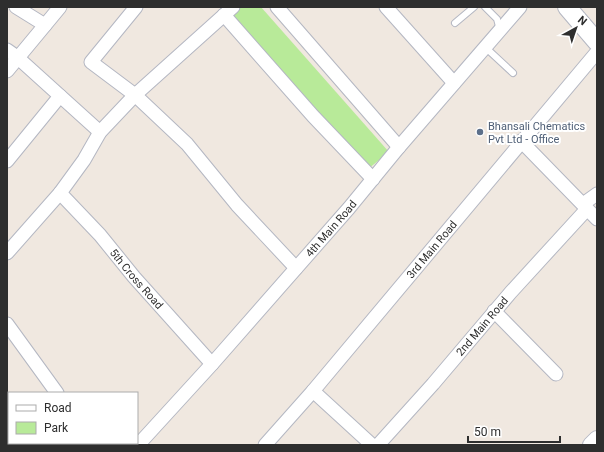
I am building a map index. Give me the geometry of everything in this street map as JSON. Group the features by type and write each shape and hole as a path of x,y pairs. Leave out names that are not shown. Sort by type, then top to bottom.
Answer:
{"main road":[{"path":"568,7 597,42"}],"street":[{"path":"16,7 45,25"},
{"path":"7,71 12,54 45,25 60,7"},
{"path":"136,7 91,62 135,95 187,144 237,205 296,268"},
{"path":"277,7 399,147"},
{"path":"386,7 454,83"},
{"name":"4th Main Road","path":"138,445 212,364 296,268 520,7"},
{"path":"7,253 60,193 84,160 100,132 135,95 229,11 313,116 373,179"},
{"name":"3rd Main Road","path":"265,445 313,391 597,52"},
{"path":"12,54 100,132"},
{"path":"7,161 60,96"},
{"path":"522,142 597,219"},
{"name":"5th Cross Road","path":"60,193 100,234 134,277 212,364"},
{"name":"2nd Main Road","path":"378,445 433,384 597,194"},
{"path":"494,312 556,374"},
{"path":"7,324 56,392"},
{"path":"313,391 372,445"},
{"path":"591,445 597,439"}],"lane":[{"path":"456,23 474,7"},
{"path":"484,7 497,19 500,30"},
{"path":"485,48 513,73"}],"green space":[{"path":"236,7 261,7 389,152 368,169 230,12"}],"place":[{"name":"Bhansali Chematics Pvt Ltd - Office","path":"480,132"}]}
